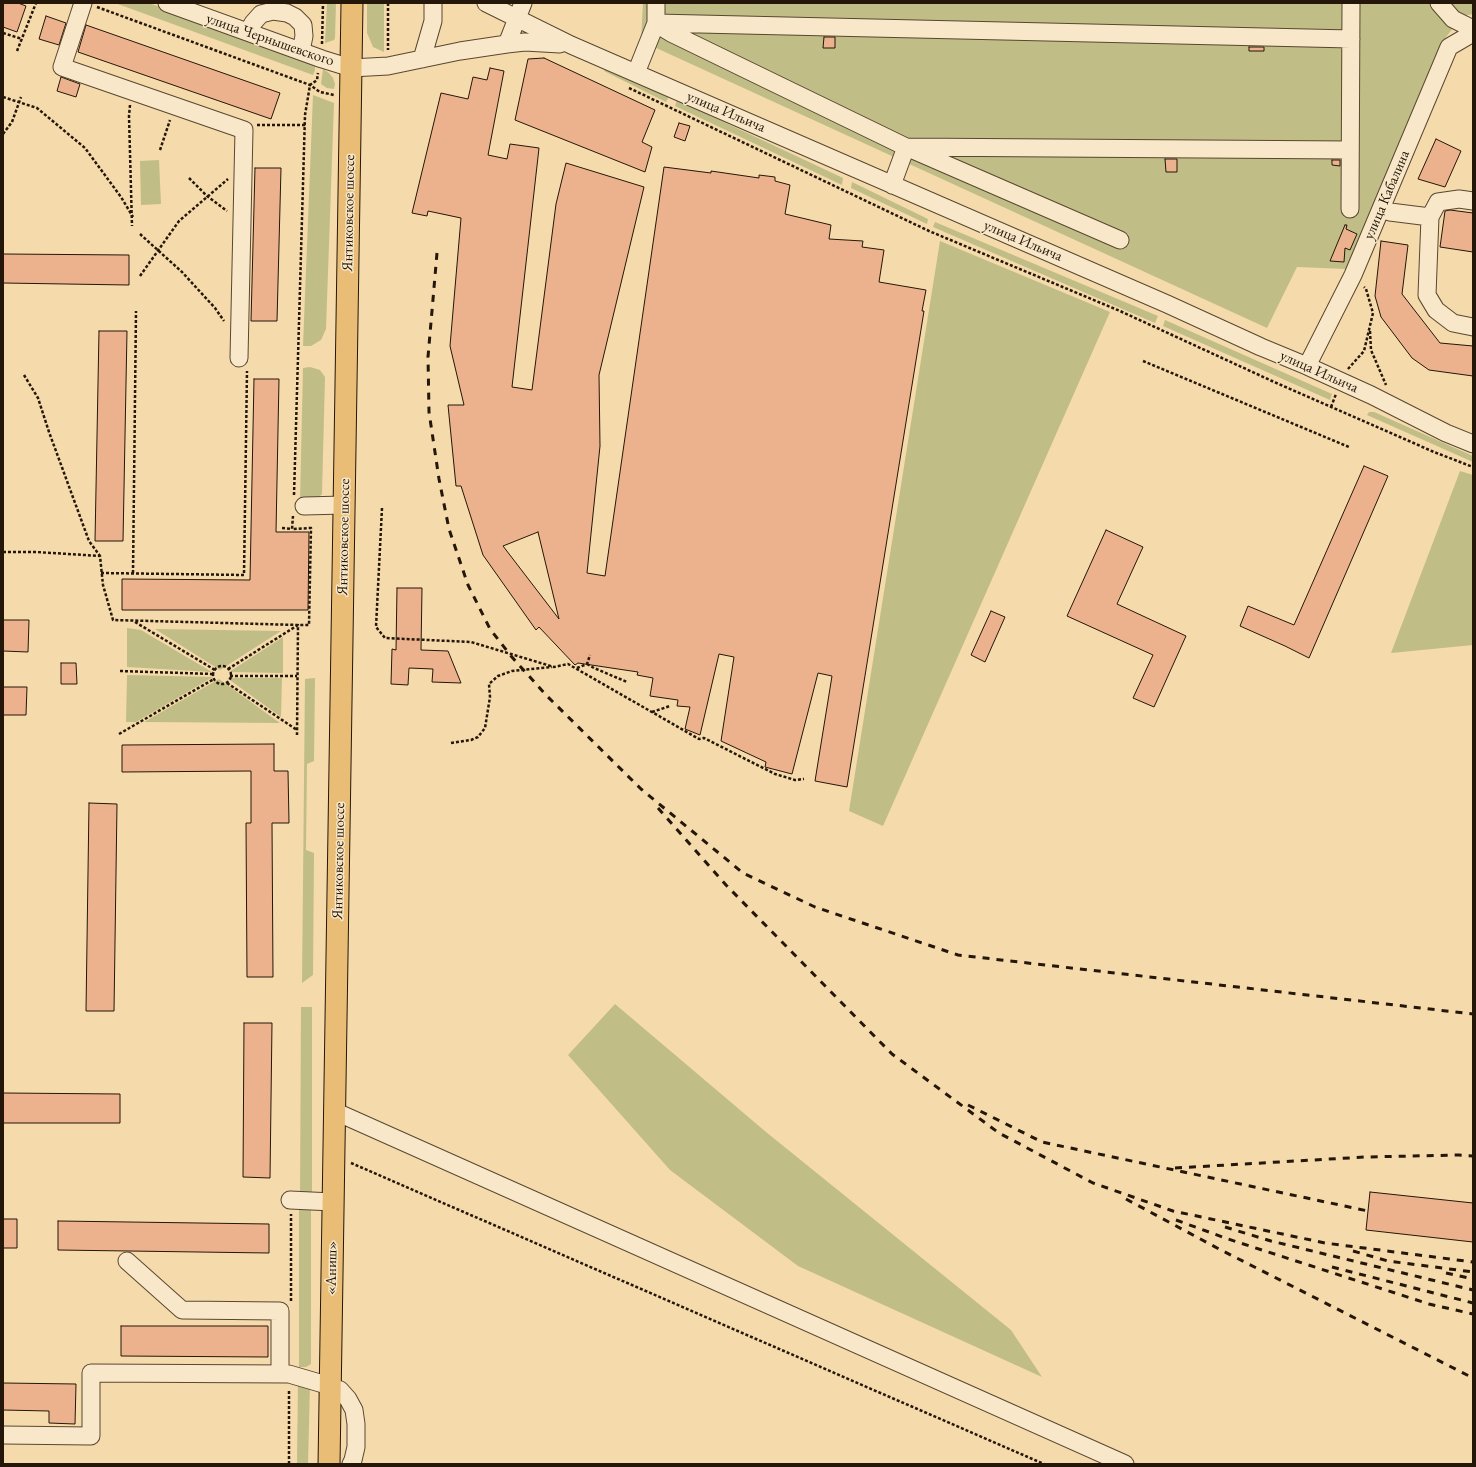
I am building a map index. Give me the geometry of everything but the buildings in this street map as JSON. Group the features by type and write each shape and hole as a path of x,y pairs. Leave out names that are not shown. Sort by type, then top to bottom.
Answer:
{"main road":[{"name":"Янтиковское шоссе","path":"335,1072 352,3"},
{"name":"«Аниш»","path":"329,1464 335,1072"}],"street":[{"name":"улица Чернышевского","path":"167,3 351,68"},
{"path":"422,59 432,20 433,3"},
{"name":"улица Ильича","path":"486,3 519,11 571,45 1167,304 1371,395 1446,433 1473,444"},
{"path":"636,73 656,24 656,3"},
{"path":"1350,209 1351,3"},
{"path":"1439,3 1452,19 1473,29"},
{"path":"88,4 62,67 244,130 239,342 243,363"},
{"path":"248,32 253,23 261,14 273,11 287,13 295,17 303,24 304,36 301,51"},
{"path":"507,44 519,11"},
{"path":"656,24 1351,40"},
{"path":"656,24 671,33 906,147 1120,240"},
{"name":"улица Кабалина","path":"1307,366 1353,275 1449,47 1473,33"},
{"name":"улица Ильича","path":"351,68 388,66 507,44 547,42 571,45"},
{"path":"906,147 1350,150"},
{"path":"892,185 906,147"},
{"path":"1473,201 1459,199 1438,202 1430,217 1427,295 1436,310 1453,323 1473,327"},
{"path":"1382,209 1390,212 1430,217"},
{"path":"297,506 344,505"},
{"path":"334,1111 1125,1464"},
{"path":"290,1200 333,1202"},
{"path":"127,1261 182,1310 280,1312 285,1374"},
{"path":"3,1435 91,1436 91,1373 285,1374 330,1386 340,1390 348,1399 354,1410 356,1424 356,1447 351,1464"}],"path":[{"path":"17,51 36,3"},
{"path":"388,3 388,66"},
{"path":"88,4 310,85 320,92 334,95"},
{"path":"3,32 22,39"},
{"path":"292,528 297,506 305,115 310,85"},
{"path":"626,87 929,231 1120,311 1298,392 1473,467"},
{"path":"131,91 129,116 133,217 132,226"},
{"path":"3,97 37,108 85,148 133,217"},
{"path":"3,134 12,122 20,97"},
{"path":"160,150 175,106"},
{"path":"254,125 305,125"},
{"path":"140,276 179,221 243,166"},
{"path":"189,178 207,196 242,222"},
{"path":"140,234 182,272 215,308 239,342"},
{"path":"1346,371 1364,351 1373,312 1366,289 1353,275"},
{"path":"133,573 136,311"},
{"path":"1370,329 1371,350 1388,391"},
{"path":"1143,361 1349,447"},
{"path":"102,573 244,574 243,363"},
{"path":"24,375 38,398 48,432 89,541 100,556 103,585 113,620 135,622 309,625 311,528 282,528"},
{"path":"382,508 376,627 385,638 471,642 554,667"},
{"path":"3,552 36,552 100,556"},
{"path":"135,622 215,670"},
{"path":"228,669 230,676 227,682 221,684 214,679 213,674 215,670 223,667 228,669 298,625"},
{"path":"297,736 298,625"},
{"path":"577,669 586,664 590,655"},
{"path":"451,743 471,740 478,737 485,728 490,697 489,684 498,676 512,671 554,667 568,664 699,739 704,738 775,774 795,780 804,779"},
{"path":"586,664 627,682"},
{"path":"120,672 213,674"},
{"path":"230,676 297,676"},
{"path":"119,734 214,679"},
{"path":"227,682 297,730"},
{"path":"652,712 670,706"},
{"path":"334,1155 1044,1464"},
{"path":"290,1200 292,1216 291,1305"},
{"path":"285,1374 289,1464"}],"shaded area":[{"path":"115,3 149,3 312,64 315,66 315,70 313,75"},
{"path":"327,3 336,3 335,38 334,40 325,43"},
{"path":"367,3 384,3 384,52 373,47 367,33"},
{"path":"643,3 1473,3 1473,14 1462,16 1443,41 1346,269 1297,267 1267,328 641,41"},
{"path":"606,67 669,96 666,102 604,71"},
{"path":"323,69 333,78 335,84 334,89 327,88 321,84"},
{"path":"313,95 334,103 326,329 321,340 311,346 303,346"},
{"path":"677,100 843,178 842,185 675,106"},
{"path":"159,160 161,204 141,205 140,161"},
{"path":"852,182 928,219 927,224 851,188"},
{"path":"935,222 1158,316 1155,323 933,227"},
{"path":"940,241 1110,312 883,826 849,811"},
{"path":"1165,320 1332,394 1330,400 1163,326"},
{"path":"310,367 320,370 325,377 322,494 310,500 300,500 303,368"},
{"path":"1369,412 1374,412 1473,456 1473,462 1367,415"},
{"path":"1460,471 1473,475 1473,645 1391,653"},
{"path":"127,628 141,630 212,672 127,667"},
{"path":"155,629 281,631 220,670"},
{"path":"283,637 283,673 229,672"},
{"path":"127,675 213,677 136,722 126,722"},
{"path":"227,678 282,678 281,717"},
{"path":"315,678 314,761 307,764 306,850 314,853 313,975 302,983 305,679"},
{"path":"219,679 280,723 144,722"},
{"path":"615,1004 766,1132 1011,1330 1042,1377 798,1266 670,1170 568,1055"},
{"path":"301,1007 312,1007 312,1194 300,1198"},
{"path":"299,1208 311,1208 311,1364 306,1367 299,1367"},
{"path":"298,1381 310,1384 308,1464 297,1464"}],"railway":[{"path":"437,253 428,357 429,412 439,479 449,529 468,585 490,629 511,656 546,695 641,789 743,873 815,907 958,955 1473,1014"},
{"path":"658,808 726,885 892,1054 999,1133 1093,1183 1173,1211 1325,1243 1473,1262"},
{"path":"968,1105 1042,1142 1368,1211"},
{"path":"1175,1168 1365,1157 1473,1156"},
{"path":"1126,1199 1219,1249 1473,1378"},
{"path":"1176,1220 1228,1239 1429,1304 1473,1314"},
{"path":"1225,1227 1271,1241 1473,1290"},
{"path":"1353,1251 1388,1261 1473,1272"},
{"path":"1332,1267 1473,1303"},
{"path":"1446,1273 1473,1279"}]}
